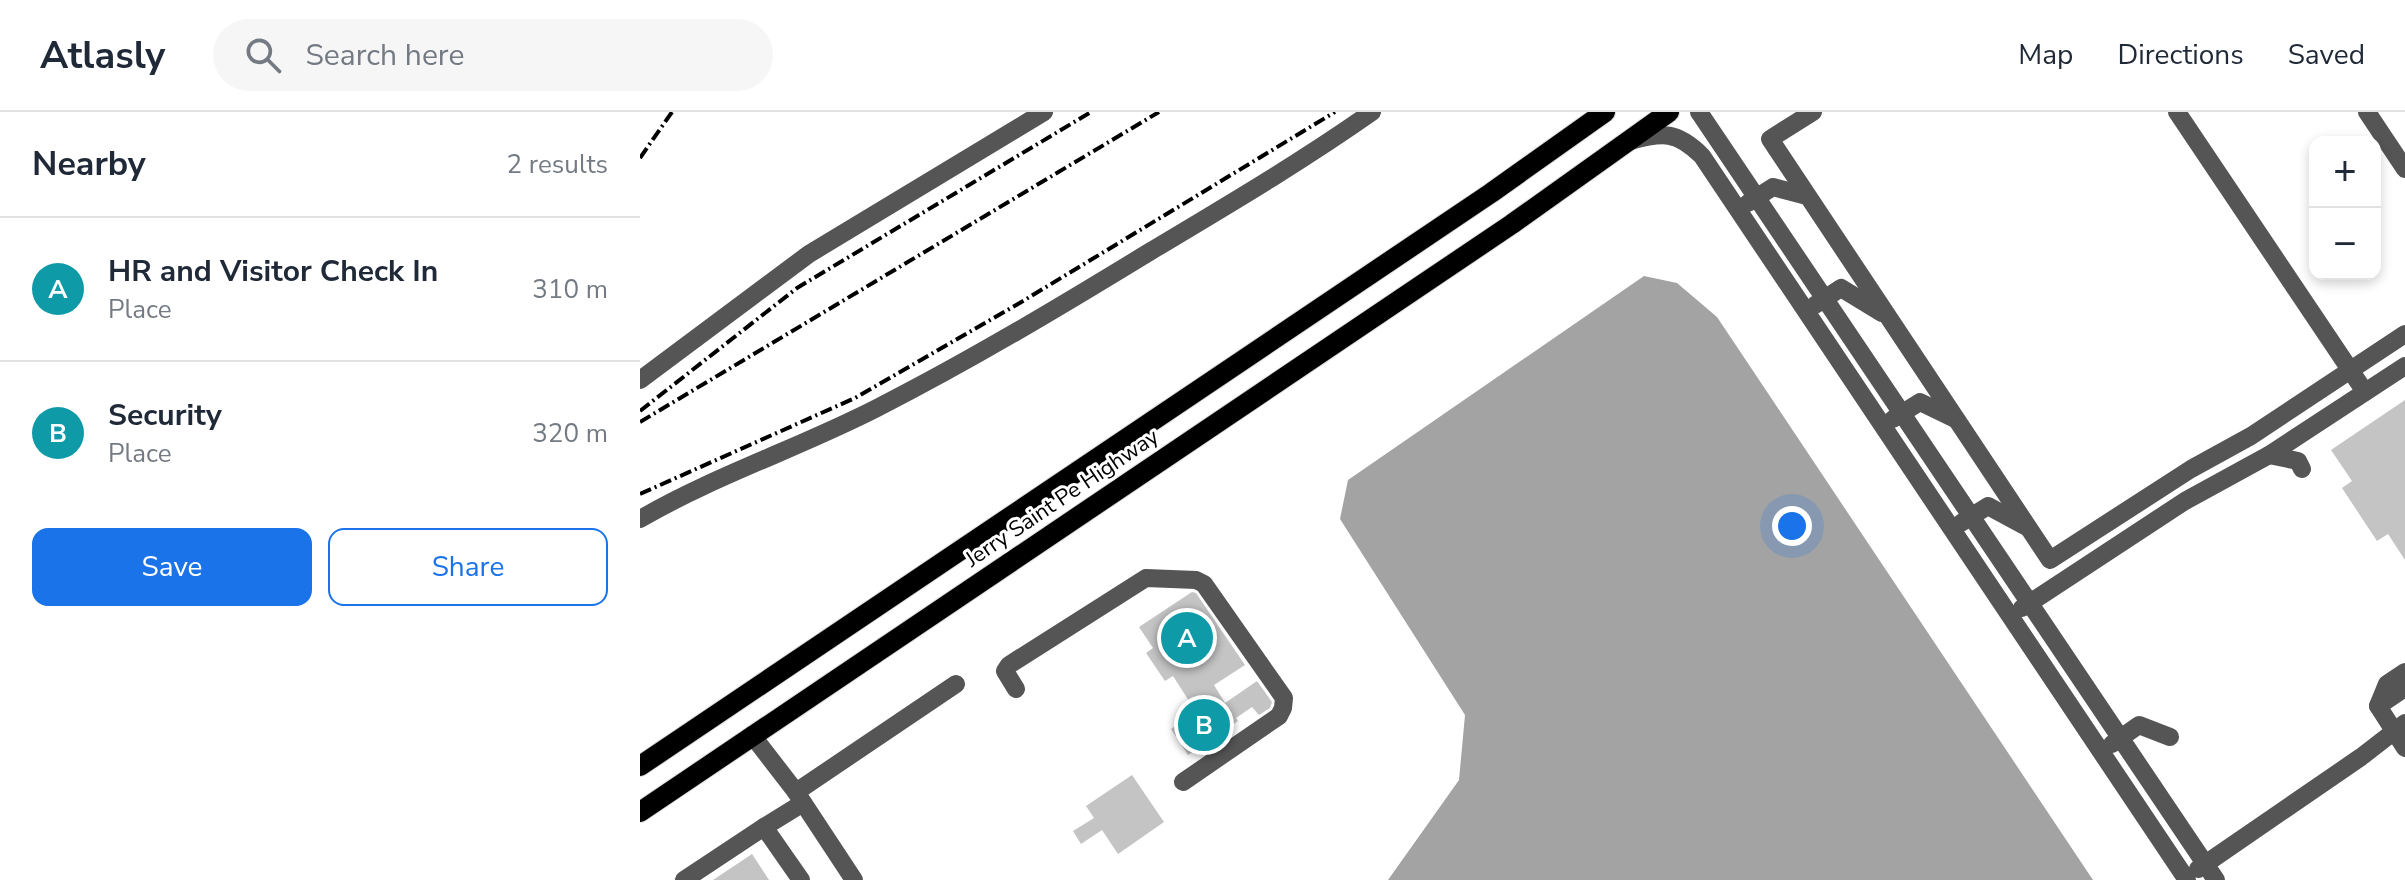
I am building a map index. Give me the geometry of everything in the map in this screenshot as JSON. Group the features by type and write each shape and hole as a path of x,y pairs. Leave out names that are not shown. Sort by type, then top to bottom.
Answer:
{"main road":[{"name":"Jerry Saint Pe Highway","path":"640,766 1491,193 1605,112"},
{"name":"Jerry Saint Pe Highway","path":"640,812 1512,224 1669,112"},
{"path":"1491,193 1512,224"}],"lane":[{"path":"640,380 809,254 1044,112"},
{"path":"640,519 703,485 873,411 926,383 1207,218 1372,112"},
{"path":"1813,112 1770,139 2050,560 2191,469 2251,436 2405,334"},
{"path":"2177,112 2365,392"},
{"path":"2367,112 2405,169"},
{"path":"1704,114 2216,880"},
{"path":"1630,141 1670,135 1689,143 1702,156 2186,879 2399,727"},
{"path":"1738,209 1773,187 1807,196"},
{"path":"1806,311 1841,288 1888,316"},
{"path":"2010,616 2185,501 2269,455 2405,366"},
{"path":"1883,426 1920,402 1957,421"},
{"path":"2269,455 2298,461 2302,469"},
{"path":"1952,529 1988,506 2028,527"},
{"path":"1016,689 1005,671 1009,665 1146,578 1196,580 1204,584 1284,698 1283,708 1279,716 1183,782"},
{"path":"2378,706 2387,684 2405,672"},
{"path":"684,880 764,827 799,797 956,684"},
{"path":"2378,706 2405,688"},
{"path":"2378,706 2399,727 2405,748"},
{"path":"2101,752 2139,725 2170,737"},
{"path":"752,735 799,797 854,880"},
{"path":"764,827 801,880"}],"shaded area":[{"path":"1644,276 1677,283 1717,317 2093,880 1388,880 1459,780 1465,715 1340,519 1348,480"}],"building":[{"path":"2405,400 2405,560 2388,534 2377,541 2342,488 2352,481 2331,450"},
{"path":"1192,592 1196,593 1245,665 1214,685 1225,703 1257,681 1272,702 1270,708 1259,715 1252,707 1236,718 1238,721 1188,755 1171,729 1196,712 1173,676 1165,681 1146,653 1153,648 1139,627"},
{"path":"1132,775 1164,822 1118,854 1102,830 1081,844 1073,831 1094,818 1086,806"},
{"path":"752,854 769,880 713,880"}],"railway":[{"path":"640,158 672,112"},
{"path":"640,411 797,288 1091,112"},
{"path":"640,422 1159,112"},
{"path":"640,494 855,398 1018,304 1335,112"}],"place":[{"name":"HR and Visitor Check In","path":"1187,638"},
{"name":"Security","path":"1204,725"}]}
